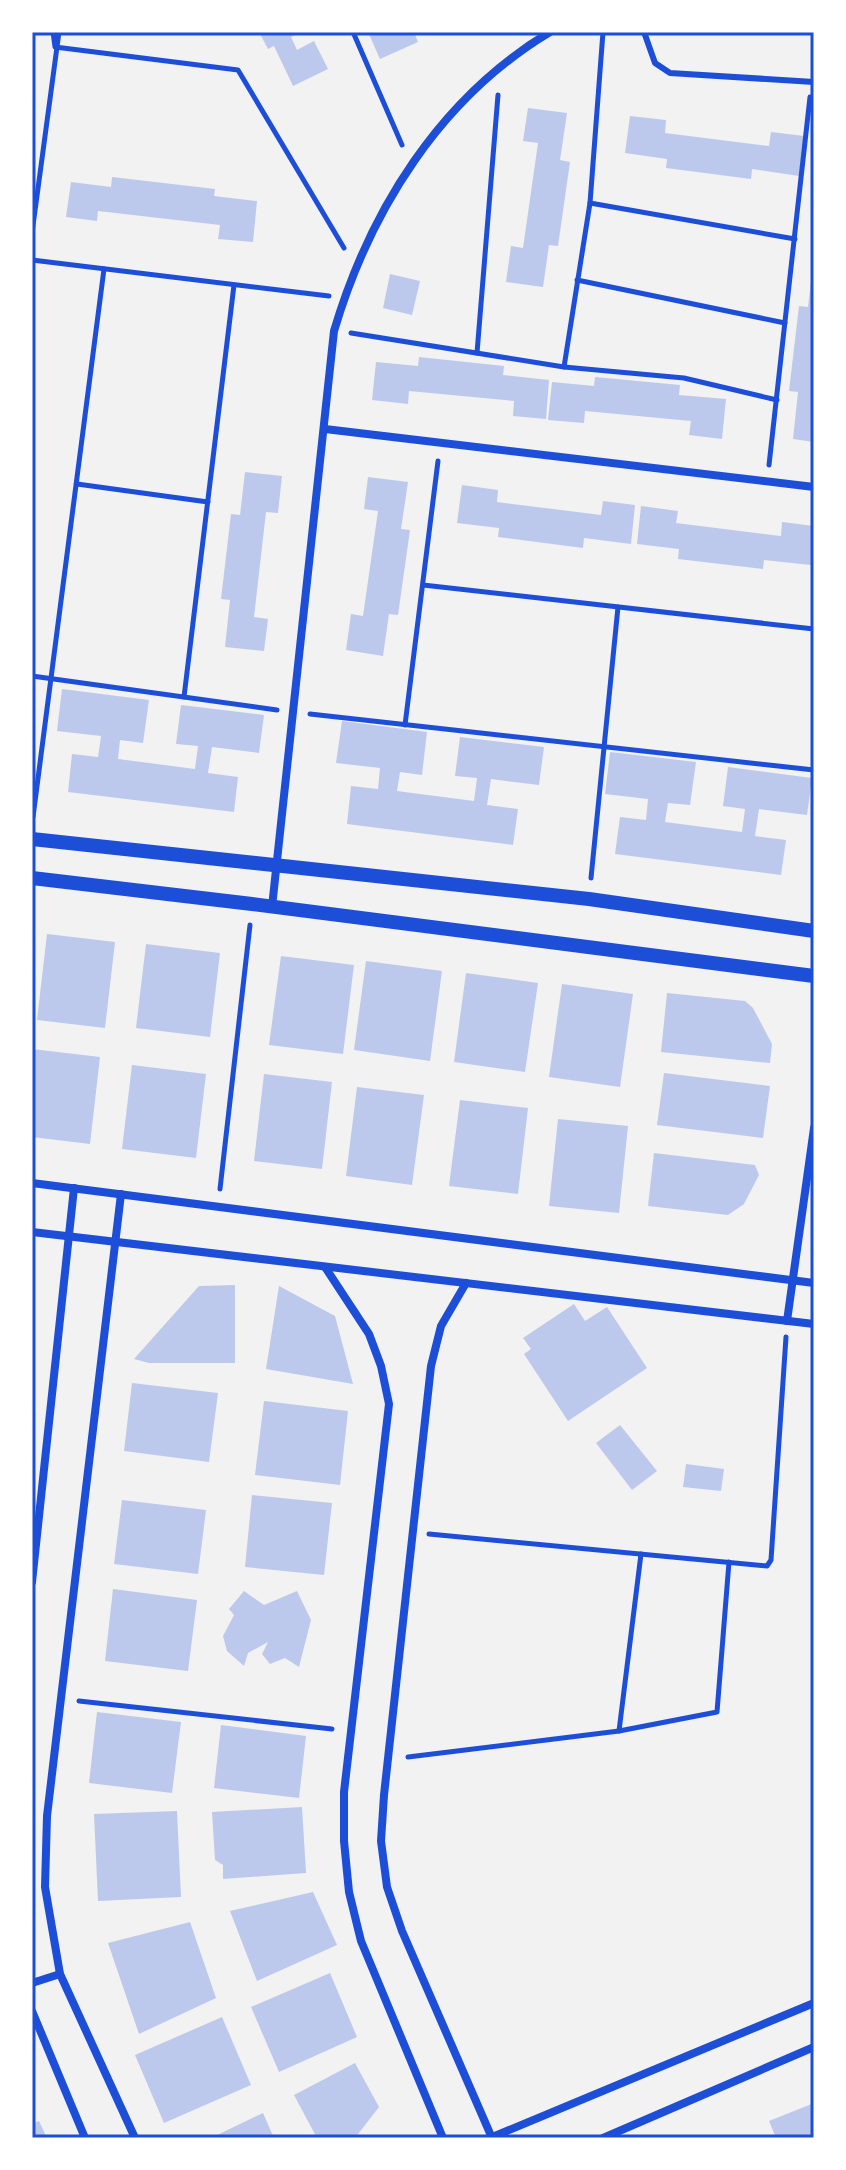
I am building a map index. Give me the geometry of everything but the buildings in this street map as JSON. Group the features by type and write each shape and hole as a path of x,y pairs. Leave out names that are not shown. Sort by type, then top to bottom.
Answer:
{"street":[{"path":"272,907 334,331 344,298 380,215 410,165 448,116 500,67 550,32"},
{"path":"325,429 814,487"},
{"path":"32,839 589,899 814,931"},
{"path":"32,878 814,976"},
{"path":"787,1321 814,1128"},
{"path":"32,1183 814,1283"},
{"path":"32,1582 74,1188"},
{"path":"121,1194 45,1852 48,1913 60,1974 135,2138"},
{"path":"32,1232 814,1324"},
{"path":"325,1267 369,1334 381,1366 389,1404 344,1792 344,1841 349,1892 361,1941 443,2138"},
{"path":"466,1283 441,1326 431,1366 381,1841 387,1887 402,1931 491,2138 814,2003"},
{"path":"32,1983 60,1974"},
{"path":"32,2011 85,2138"},
{"path":"603,2138 814,2047"}],"lane":[{"path":"644,32 655,63 670,73 813,82"}],"path":[{"path":"32,233 56,32"},
{"path":"353,32 410,165"},
{"path":"564,367 590,203 603,32"},
{"path":"55,47 238,70 356,267"},
{"path":"477,353 500,67"},
{"path":"767,481 813,82"},
{"path":"590,203 795,239"},
{"path":"32,260 344,298"},
{"path":"32,826 104,269"},
{"path":"577,280 785,323"},
{"path":"184,697 234,285"},
{"path":"334,331 564,367 684,378 777,400"},
{"path":"405,725 440,445"},
{"path":"77,484 208,502"},
{"path":"423,585 814,629"},
{"path":"589,899 618,607"},
{"path":"32,676 292,712 814,770"},
{"path":"218,1206 252,904"},
{"path":"412,1533 767,1566 771,1560 787,1321"},
{"path":"619,1731 641,1554"},
{"path":"388,1760 619,1731 717,1712 729,1562"},
{"path":"62,1699 351,1731"}]}
